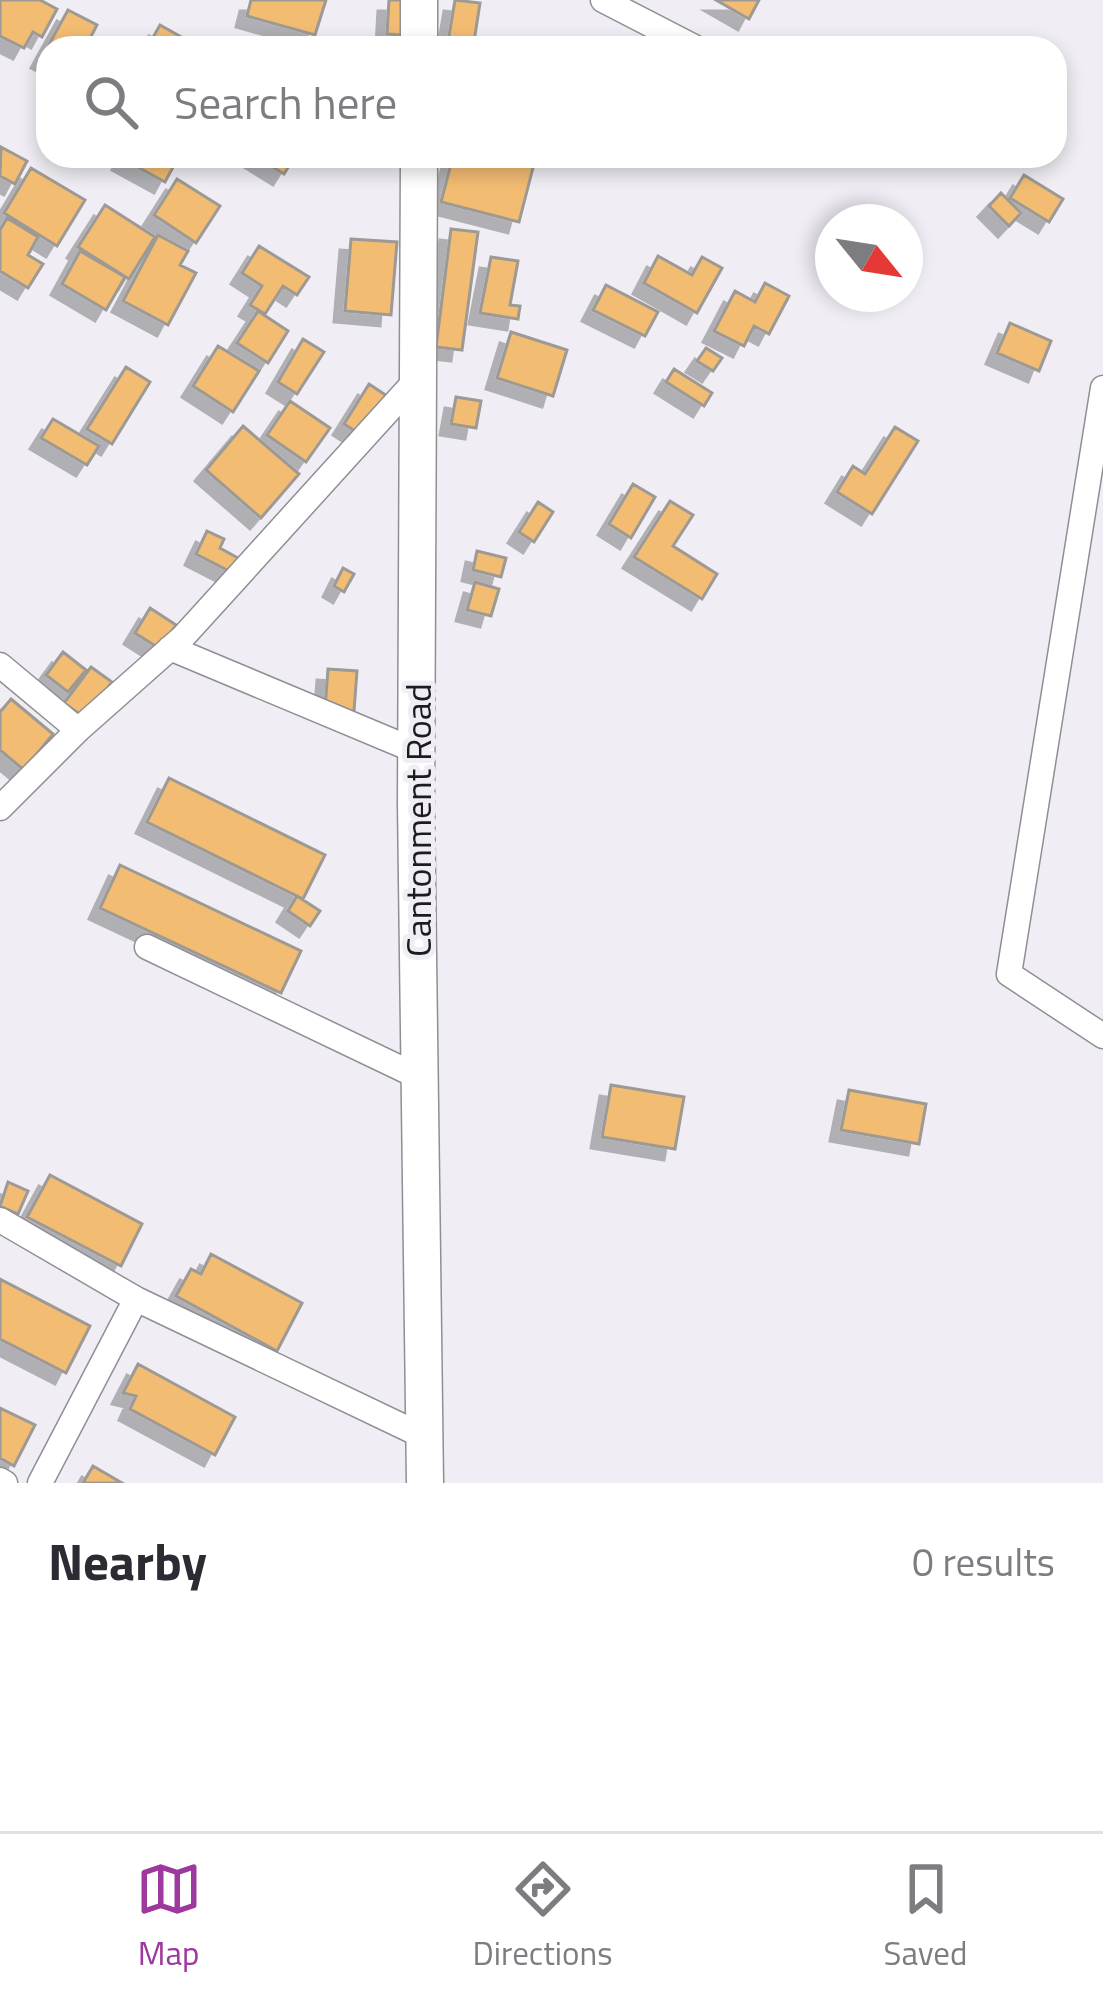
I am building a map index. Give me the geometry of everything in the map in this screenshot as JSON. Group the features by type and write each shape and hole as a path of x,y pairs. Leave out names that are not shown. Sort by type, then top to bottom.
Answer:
{"street":[{"path":"419,0 419,36"},
{"path":"604,0 673,36"},
{"name":"Cantonment Road","path":"419,168 416,751 425,1483"},
{"path":"0,808 170,648 418,377"},
{"path":"1103,388 1009,974 1103,1036"},
{"path":"170,648 416,751"},
{"path":"0,665 78,730"},
{"path":"147,947 421,1078"},
{"path":"0,1220 136,1299 427,1438"},
{"path":"40,1483 136,1299"}],"building":[{"path":"0,0 40,0 57,9 43,36 33,32 24,48 0,36"},
{"path":"251,0 326,0 315,35 247,16"},
{"path":"389,0 406,0 403,35 387,34"},
{"path":"455,0 480,3 475,36 449,36"},
{"path":"716,0 759,0 749,19"},
{"path":"68,10 97,25 91,36 54,36"},
{"path":"160,25 180,36 154,36"},
{"path":"1,147 27,161 15,184 0,176"},
{"path":"31,168 85,200 57,246 4,213"},
{"path":"139,168 173,168 165,182"},
{"path":"450,168 533,168 519,222 441,202"},
{"path":"1024,175 1063,199 1049,222 1010,198"},
{"path":"177,179 220,206 196,243 154,215"},
{"path":"1001,193 1021,213 1009,226 989,206"},
{"path":"105,205 155,237 129,279 78,247"},
{"path":"7,218 38,237 28,255 43,264 28,288 0,271 0,230"},
{"path":"451,229 478,232 462,350 436,347"},
{"path":"158,235 188,251 180,265 196,273 168,325 123,301"},
{"path":"351,239 397,242 391,315 345,311"},
{"path":"259,246 309,277 297,295 283,286 265,314 250,305 262,286 242,273"},
{"path":"80,251 125,277 106,310 62,284"},
{"path":"658,256 692,275 702,257 722,268 697,313 644,283"},
{"path":"491,257 518,261 510,305 520,306 518,319 480,313"},
{"path":"765,283 789,296 769,334 754,326 744,346 714,331 735,291 755,302"},
{"path":"606,285 658,312 645,336 593,310"},
{"path":"258,311 288,331 268,363 237,343"},
{"path":"1010,323 1051,341 1039,371 997,353"},
{"path":"511,332 567,350 553,396 497,378"},
{"path":"303,339 324,352 297,394 278,382"},
{"path":"218,346 259,371 233,412 193,386"},
{"path":"706,348 722,358 713,371 697,361"},
{"path":"126,367 150,382 112,444 87,429"},
{"path":"674,369 712,393 704,406 666,382"},
{"path":"369,384 387,396 361,435 344,424"},
{"path":"456,397 481,401 476,428 451,424"},
{"path":"290,401 330,428 306,462 267,435"},
{"path":"53,419 99,446 87,465 41,438"},
{"path":"243,426 299,474 261,518 206,470"},
{"path":"895,427 918,441 872,514 837,492 853,466 865,474"},
{"path":"633,484 655,497 631,538 609,524"},
{"path":"670,501 693,515 673,546 717,574 702,599 634,557"},
{"path":"538,502 553,512 534,542 519,532"},
{"path":"207,531 224,539 220,548 238,558 231,572 196,554"},
{"path":"477,551 506,558 501,577 473,570"},
{"path":"343,568 354,574 344,592 334,586"},
{"path":"475,582 499,589 491,616 467,610"},
{"path":"150,608 176,625 160,649 135,633"},
{"path":"63,652 86,670 68,692 46,675"},
{"path":"91,667 112,682 85,718 64,703"},
{"path":"328,669 357,671 354,711 325,709"},
{"path":"11,699 53,734 24,770 0,750 0,712"},
{"path":"169,778 325,855 303,899 147,822"},
{"path":"120,865 301,951 281,993 100,908"},
{"path":"297,896 320,911 310,926 288,911"},
{"path":"611,1085 684,1097 675,1149 602,1137"},
{"path":"849,1090 926,1104 919,1144 841,1130"},
{"path":"50,1175 142,1224 121,1266 27,1217"},
{"path":"8,1182 28,1191 18,1214 0,1206"},
{"path":"211,1254 302,1303 277,1351 176,1296 191,1269 201,1274"},
{"path":"0,1279 90,1326 66,1373 0,1339"},
{"path":"138,1364 235,1417 215,1455 130,1409 136,1396 123,1393"},
{"path":"0,1408 35,1425 14,1466 0,1458"},
{"path":"93,1466 122,1483 83,1483"}]}
